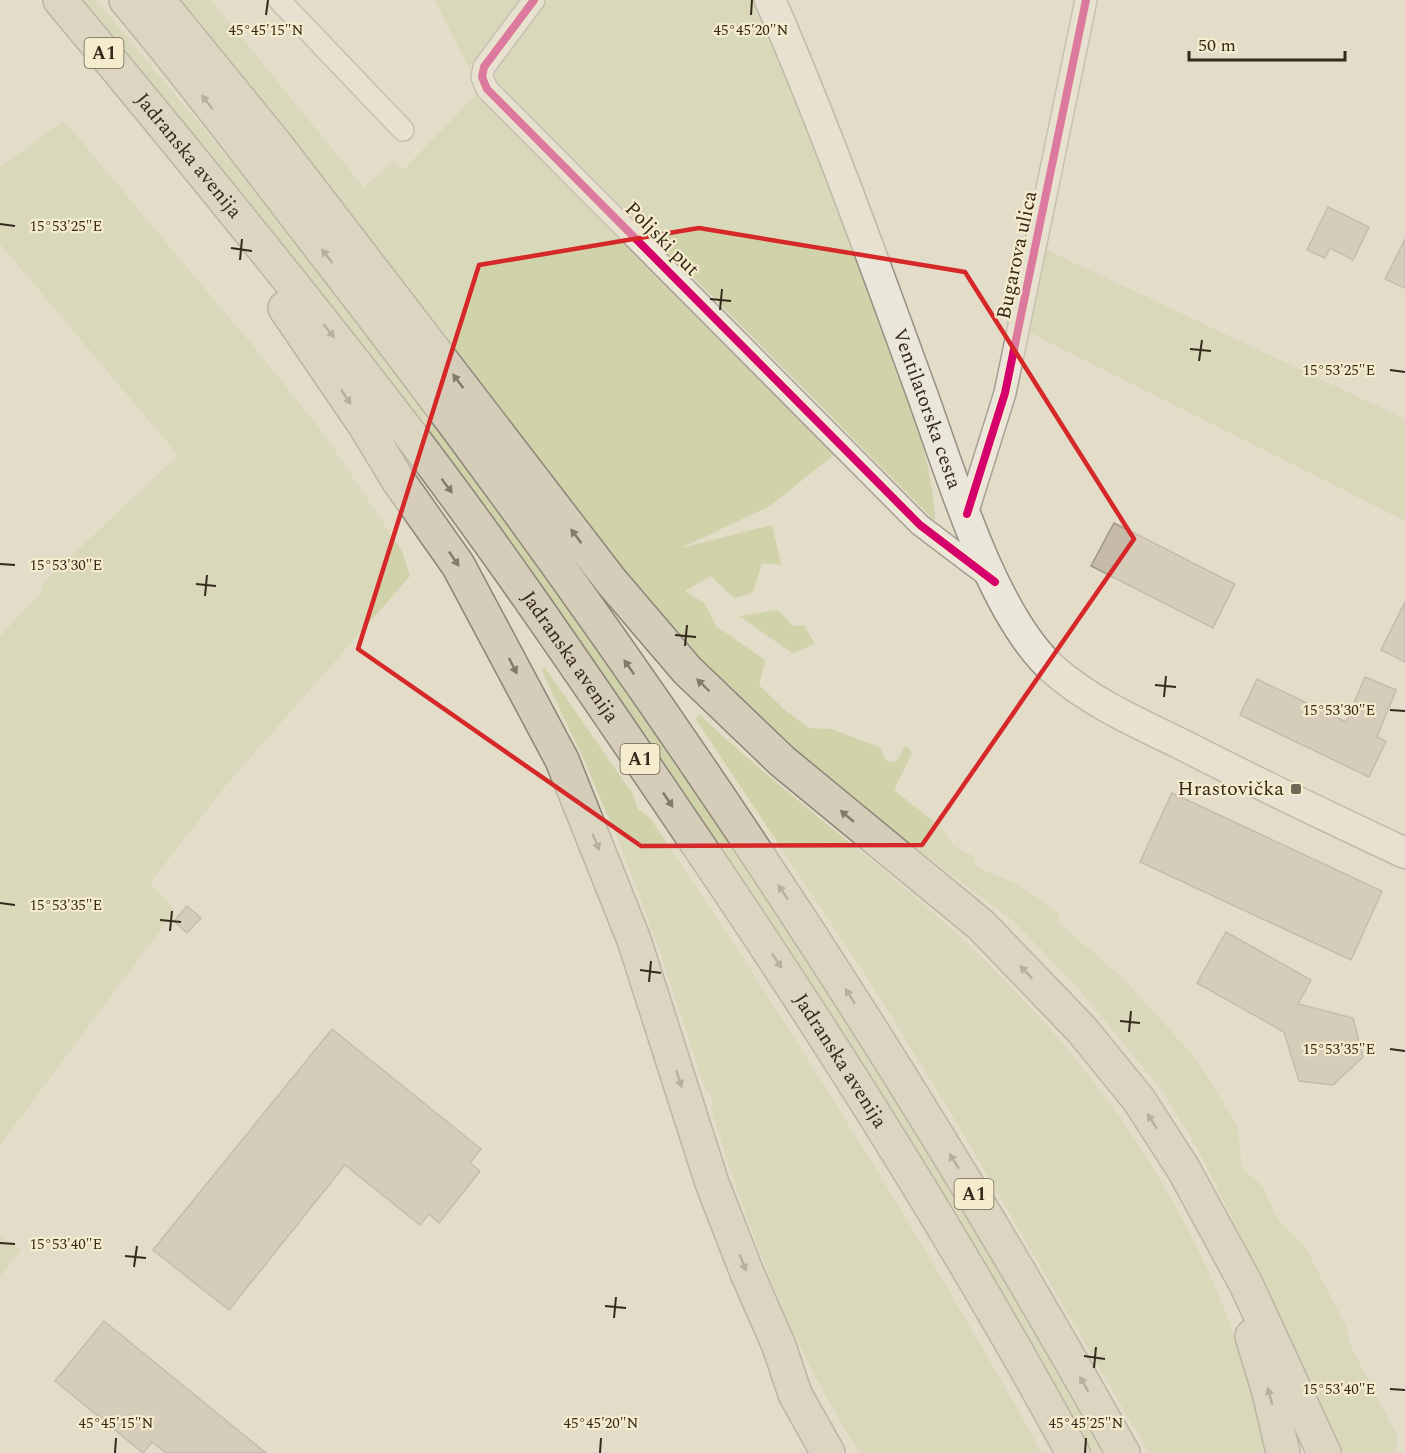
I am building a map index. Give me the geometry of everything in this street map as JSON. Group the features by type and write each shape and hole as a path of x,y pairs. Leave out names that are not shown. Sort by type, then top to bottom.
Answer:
{"highway":[{"name":"Jadranska avenija","path":"60,0 148,105 386,403 482,532 584,677 805,1002 1004,1328 1073,1453"},
{"name":"A1","path":"126,0 441,404 525,516 687,749 815,941 1003,1240 1123,1453"},
{"path":"158,0 278,146 611,581 681,662 782,761 981,925 1082,1030 1139,1100 1184,1170 1246,1284 1324,1453"},
{"path":"148,105 364,424 398,480 458,565 562,760 634,940 712,1183 747,1273 779,1346 795,1394 828,1453"},
{"path":"1184,1170 1241,1303 1270,1396 1283,1453"},
{"path":"779,1346 812,1389 849,1453"}],"main road":[{"name":"Ventilatorska cesta","path":"770,0 815,103 967,514 995,582 1032,650 1054,671 1080,690 1279,794 1405,853"}],"street":[{"path":"279,0 403,130"},
{"name":"Poljski put","path":"534,0 484,67 482,77 487,89 920,525 995,582"},
{"name":"Bugarova ulica","path":"967,514 1005,393 1086,0"}],"highlighted area":[{"path":"699,228 965,272 1134,539 922,845 641,846 358,649 479,265"}],"green space":[{"path":"83,0 96,0 274,216 409,391 517,537 622,685 824,986 1013,1295 1102,1453 1090,1453 1022,1334 790,959 674,779 594,662 472,492 346,325"},
{"path":"171,0 211,0 364,188 393,160 403,170 480,91 513,133 665,278 835,454 770,506 681,548 772,525 781,565 762,563 753,593 734,598 711,576 685,591 705,604 716,626 765,660 759,685 787,712 809,728 831,729 879,747 887,761 896,762 906,745 912,753 894,790 942,828 953,846 975,857 973,865 1019,885 1059,914 1058,922 1125,980 1196,1059 1237,1125 1242,1168 1262,1186 1278,1220 1305,1247 1346,1326 1350,1345 1398,1437 1396,1453 1338,1453 1251,1256 1200,1153 1164,1093 1072,981 1012,920 812,770 663,625 374,243 231,66"},
{"path":"435,0 522,0 469,68"},
{"path":"549,0 756,0 803,114 909,399 929,475 935,521 706,290 521,109 494,79 503,55"},
{"path":"64,121 253,346 326,437 402,551 410,576 227,784 150,883 175,910 0,1145 0,636 44,590 41,585 178,455 0,244 0,167"},
{"path":"1045,249 1405,419 1405,521 1029,332"},
{"path":"778,610 793,626 804,625 815,644 792,653 739,616"},
{"path":"545,668 633,794 638,809 650,818 803,1052 949,1291 1042,1453 860,1453 813,1371 773,1286 725,1153 711,1107 713,1104 710,1093 706,1091 656,940 621,847 585,762 542,671"},
{"path":"700,715 955,932 1011,987 1063,1044 1110,1105 1153,1168 1190,1234 1222,1304 1248,1376 1267,1453 1149,1453 960,1128 874,988 695,718"},
{"path":"0,1235 21,1250 0,1276"}],"building":[{"path":"1328,207 1369,227 1353,260 1330,248 1325,258 1307,250"},
{"path":"1405,239 1405,288 1385,279"},
{"path":"1114,523 1235,584 1213,628 1091,566"},
{"path":"1405,602 1405,662 1381,650"},
{"path":"1365,677 1396,690 1377,737 1386,741 1369,777 1240,715 1257,679 1346,722"},
{"path":"1172,793 1382,891 1351,960 1140,862"},
{"path":"187,906 201,918 187,933 174,921"},
{"path":"1226,932 1311,980 1298,1004 1353,1018 1363,1057 1333,1085 1299,1081 1284,1032 1197,983"},
{"path":"332,1029 481,1149 470,1163 480,1171 439,1223 429,1214 420,1225 345,1165 229,1310 153,1250"},
{"path":"104,1321 266,1453 166,1453 152,1442 143,1453 55,1381"}],"cycle path":[{"path":"534,0 484,67 482,77 487,89 920,525 995,582"},
{"path":"967,514 1005,393 1086,0"}],"place":[{"name":"Hrastovička","path":"1296,789"}]}
